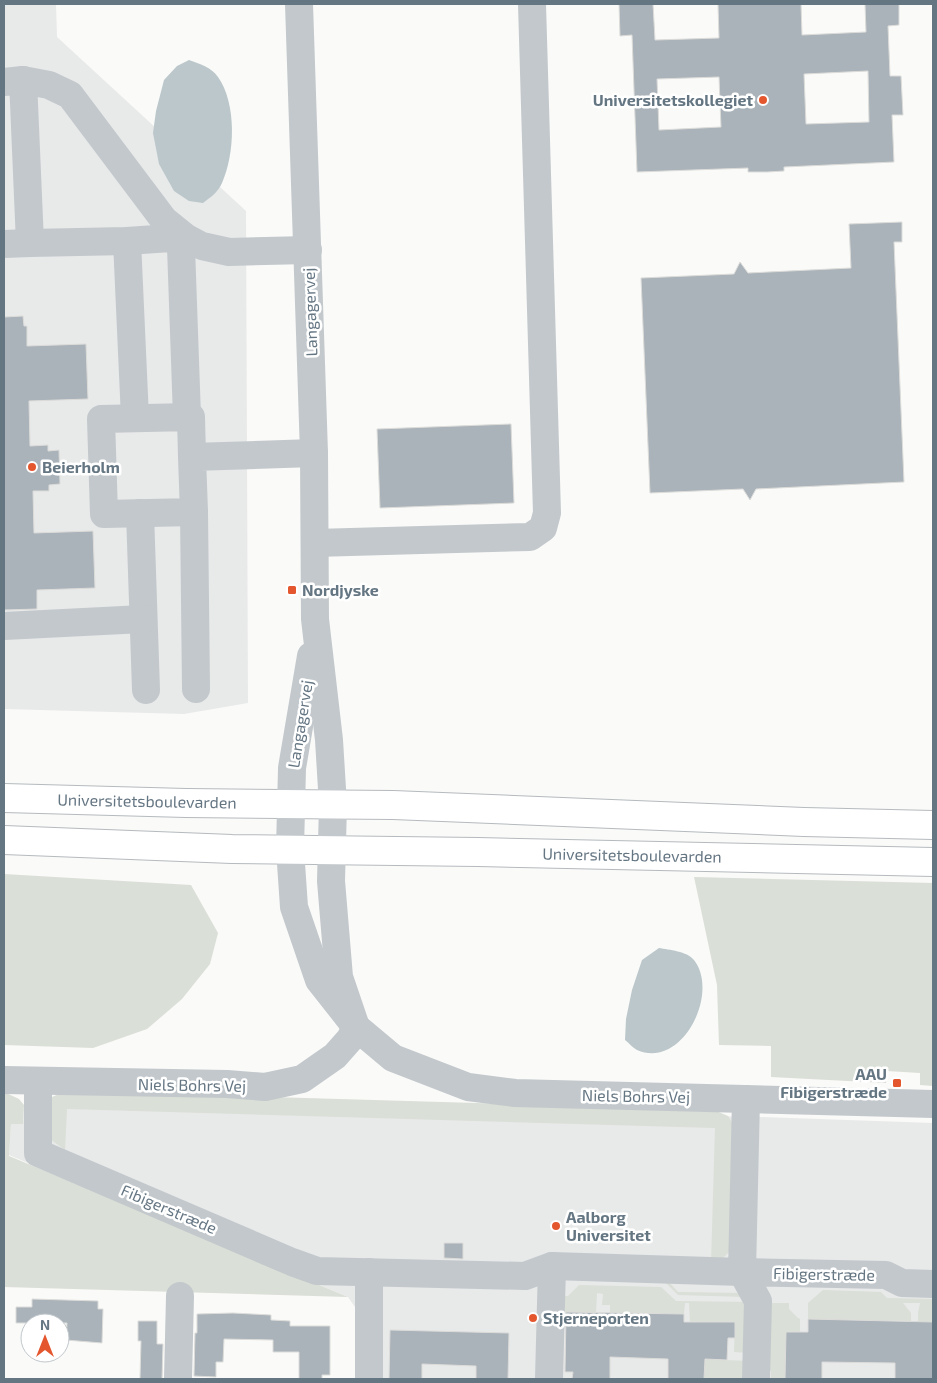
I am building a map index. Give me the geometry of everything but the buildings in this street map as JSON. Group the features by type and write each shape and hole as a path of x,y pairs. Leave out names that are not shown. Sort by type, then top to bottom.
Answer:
{"main road":[{"name":"Universitetsboulevarden","path":"4,798 186,803 291,827"},
{"path":"4,840 232,849 291,827 332,827 393,805 804,822 933,825"},
{"path":"291,827 332,827"},
{"name":"Universitetsboulevarden","path":"332,827 478,852 933,862"}],"street":[{"name":"Langagervej","path":"299,4 314,453 315,619 329,740 332,827"},
{"path":"315,543 530,537 543,528 547,513 532,4"},
{"path":"185,237 127,241 17,244 13,81 49,85 70,95 164,220 185,237 202,246 228,252 308,250"},
{"path":"185,237 181,247 187,417"},
{"path":"127,241 135,418"},
{"path":"194,512 104,514 101,419 191,417 194,512 196,689"},
{"path":"192,457 314,453"},
{"path":"140,513 146,690"},
{"path":"4,626 143,619"},
{"name":"Langagervej","path":"291,827 292,768 308,675 315,619"},
{"name":"Niels Bohrs Vej","path":"291,827 294,908 319,980 356,1027 393,1058 468,1087 515,1093 933,1104"},
{"path":"332,827 331,881 339,978 356,1027"},
{"name":"Niels Bohrs Vej","path":"4,1080 227,1084 265,1087 302,1079 335,1056 350,1039 356,1027"},
{"name":"Fibigerstræde","path":"38,1081 38,1153 317,1271 525,1276 552,1266 886,1275 902,1282 933,1284"},
{"path":"742,1272 746,1099"},
{"path":"549,1379 552,1266"},
{"path":"369,1272 369,1379"},
{"name":"Fibigerstræde","path":"742,1272 758,1301 756,1379"},
{"path":"178,1379 180,1296"}],"shaded area":[{"path":"4,4 56,4 57,37 246,211 248,703 184,714 4,709"},
{"path":"189,60 209,68 218,77 224,88 231,115 230,158 226,171 218,189 203,203 189,201 174,191 159,164 153,133 156,111 164,80 177,66"},
{"path":"4,874 191,885 218,933 210,964 182,999 147,1029 93,1048 4,1045"},
{"path":"694,877 933,883 933,1086 920,1085 920,1073 887,1071 886,1083 771,1077 771,1046 719,1045 717,985"},
{"path":"659,948 682,953 694,960 701,974 702,991 699,1008 692,1025 682,1039 669,1049 653,1053 637,1050 625,1040 626,1019 632,990 642,960"},
{"path":"66,1091 714,1110 728,1116 735,1127 733,1248 719,1262 711,1264 715,1128 67,1109 65,1150 50,1139 52,1097"},
{"path":"4,1092 19,1099 24,1105 23,1124 11,1124 9,1156 348,1297 4,1287"},
{"name":"Aalborg Universitet","path":"63,1103 760,1117 933,1123 933,1379 359,1379 361,1316 348,1297 9,1155 11,1124 23,1124 24,1105 55,1106"},
{"path":"665,1278 678,1292 743,1293 745,1297 678,1295 664,1281"},
{"path":"579,1285 661,1287 676,1301 750,1302 750,1353 734,1352 735,1322 690,1322 689,1303 685,1303 684,1314 610,1313 610,1305 602,1305 603,1294 597,1293 596,1312 566,1312 566,1324 557,1324 555,1296 568,1296"},
{"path":"823,1290 881,1292 887,1298 933,1299 933,1322 918,1322 920,1303 903,1303 911,1313 911,1321 808,1319 808,1303"},
{"path":"762,1303 789,1303 789,1309 800,1319 800,1332 786,1332 785,1379 771,1379 771,1371 761,1370"},
{"path":"698,1359 749,1361 749,1379 704,1379 705,1366 698,1366"}],"place":[{"name":"Universitetskollegiet","path":"763,100"},
{"name":"Beierholm","path":"32,467"},
{"name":"Nordjyske","path":"292,590"},
{"name":"AAU Fibigerstræde","path":"897,1083"},
{"name":"Aalborg Universitet","path":"556,1226"},
{"name":"Stjerneporten","path":"533,1318"}]}
